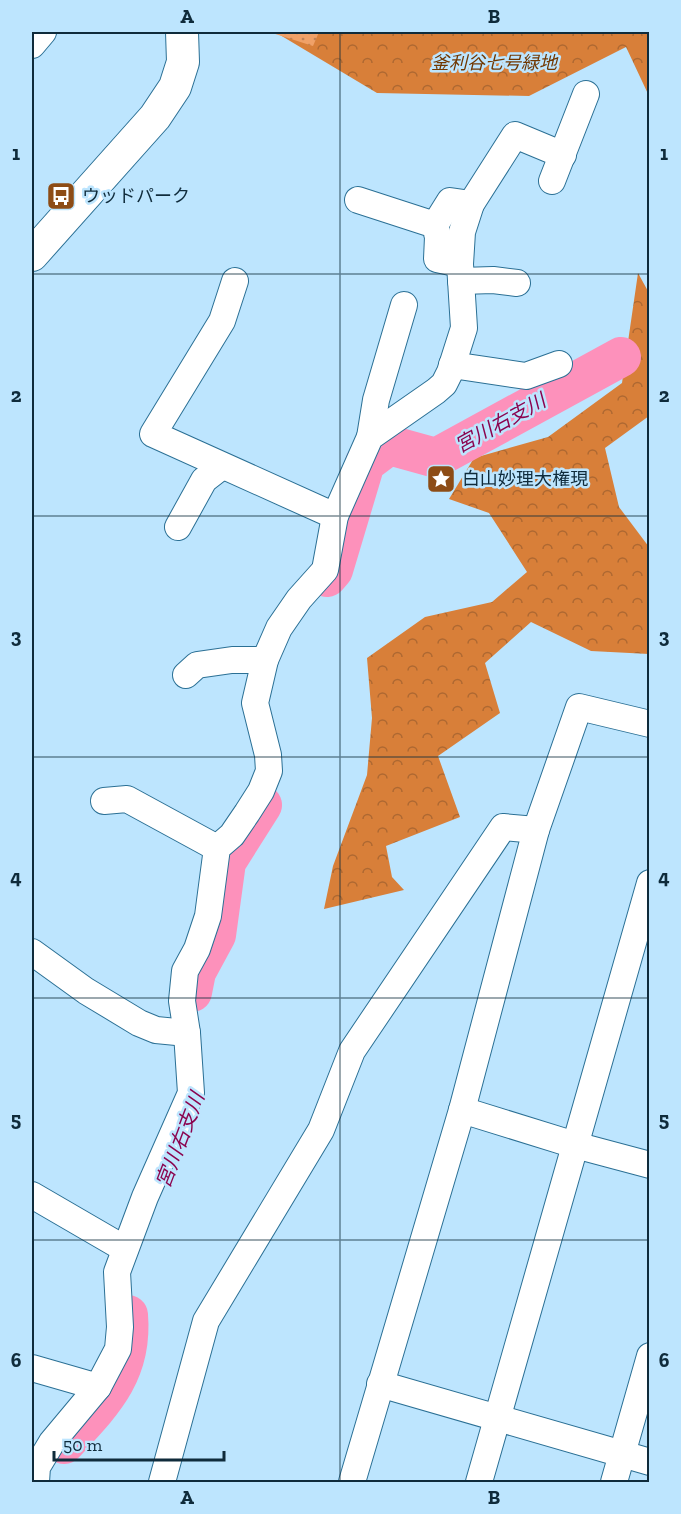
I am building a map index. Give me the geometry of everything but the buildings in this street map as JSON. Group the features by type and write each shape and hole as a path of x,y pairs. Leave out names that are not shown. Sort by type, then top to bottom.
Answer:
{"street":[{"path":"32,45 43,32"},
{"path":"32,255 155,117 175,87 183,62 182,32"},
{"path":"552,181 586,94"},
{"path":"370,437 444,384 464,328 460,272 462,232 471,204 515,135 563,155"},
{"path":"358,200 435,225"},
{"path":"471,204 450,201 435,225 438,237 437,259 460,272 517,283"},
{"path":"235,281 222,321 153,434 335,516"},
{"path":"35,1472 52,1442 98,1387 118,1349 120,1327 117,1272 145,1197 191,1093 187,1033 182,1001 185,971 197,949 208,916 217,848 232,835 247,813 261,791 269,771 268,755 255,703 265,660 279,628 298,599 325,570 335,516 370,437 376,400 404,305"},
{"path":"452,365 526,376 559,364"},
{"path":"178,526 204,480 222,466"},
{"path":"186,675 197,665 232,660 265,660"},
{"path":"352,1482 462,1110 536,830 579,707 650,724"},
{"path":"104,801 127,799 217,848"},
{"path":"162,1482 206,1321 321,1130 352,1051 503,827 536,830"},
{"path":"479,1482 650,883"},
{"path":"32,952 86,992 139,1023 156,1030 187,1033"},
{"path":"462,1110 575,1145 650,1165"},
{"path":"32,1195 125,1249"},
{"path":"614,1482 650,1356"},
{"path":"32,1368 98,1387"},
{"path":"380,1384 650,1462"}],"green space":[{"name":"釜利谷七号緑地","path":"275,32 649,32 649,96 626,47 529,96 377,93"},
{"path":"638,273 649,293 649,416 605,448 619,507 649,547 649,654 591,651 531,622 485,663 500,713 438,756 460,817 386,846 392,877 404,890 324,909 333,866 367,775 372,718 367,658 425,617 492,602 527,572 489,513 449,499 474,458 548,437 622,383"}],"shaded area":[{"path":"269,32 319,32 313,46"}],"waterway":[{"name":"宮川右支川","path":"327,577 333,570 365,463 389,445 436,458 621,357"},
{"name":"宮川右支川","path":"192,992 196,972 216,935 226,862 262,805"},
{"name":"宮川右支川","path":"64,1444 102,1401 120,1371 128,1336 128,1315"}],"place":[{"name":"ウッドパーク","path":"61,196"},
{"name":"白山妙理大権現","path":"441,479"}]}
